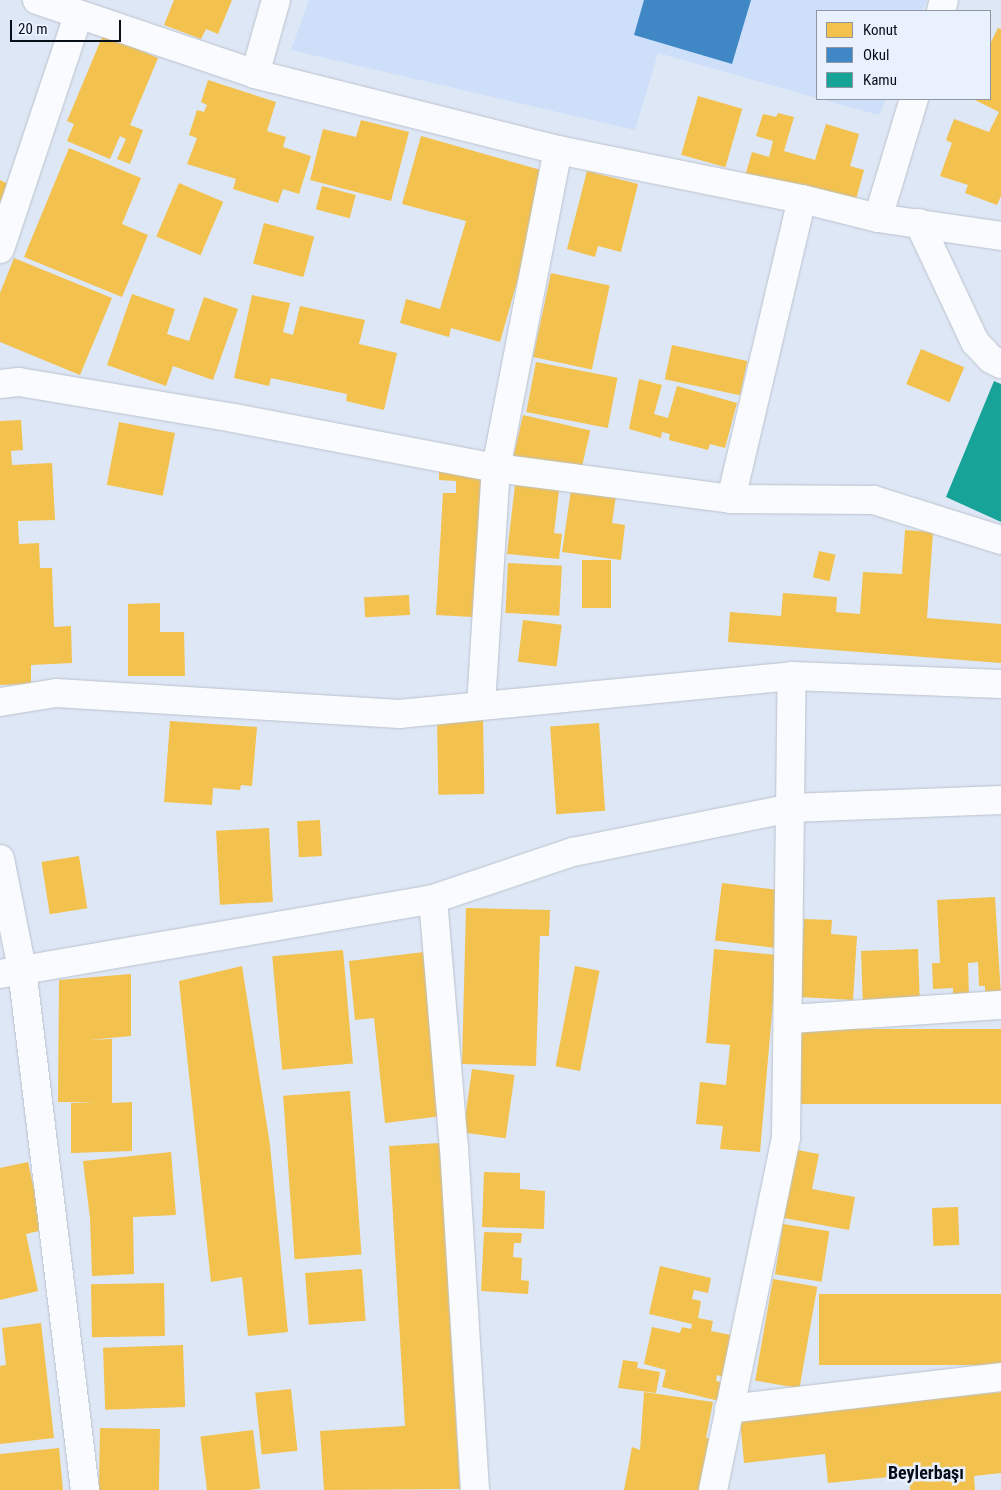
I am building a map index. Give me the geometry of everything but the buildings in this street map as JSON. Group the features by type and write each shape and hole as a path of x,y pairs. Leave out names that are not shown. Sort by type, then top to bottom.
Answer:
{"street":[{"path":"37,0 78,16 255,74 558,150 802,199 878,218 999,229"},
{"path":"255,74 276,0"},
{"path":"0,249 78,16"},
{"path":"878,218 914,100"},
{"path":"482,706 496,468 558,150"},
{"path":"731,499 802,199"},
{"path":"919,223 976,342 991,359 1001,364"},
{"path":"0,384 19,382 234,418 496,468 731,499 874,500 1001,540"},
{"path":"713,1490 786,1137 790,1019 792,676"},
{"path":"0,702 56,693 399,714 792,676 1001,684"},
{"path":"11,972 433,899 573,852 792,808 1001,800"},
{"path":"0,859 11,972 85,1490"},
{"path":"433,899 454,1147 475,1490"},
{"path":"790,1019 1001,1005"},
{"path":"729,1409 1001,1377"}],"shaded area":[{"path":"309,0 927,0 922,10 816,10 816,98 658,53 635,130 291,50"},
{"path":"825,100 886,100 879,115"}],"district":[{"name":"Beylerbaşı","path":"926,1473"}]}
